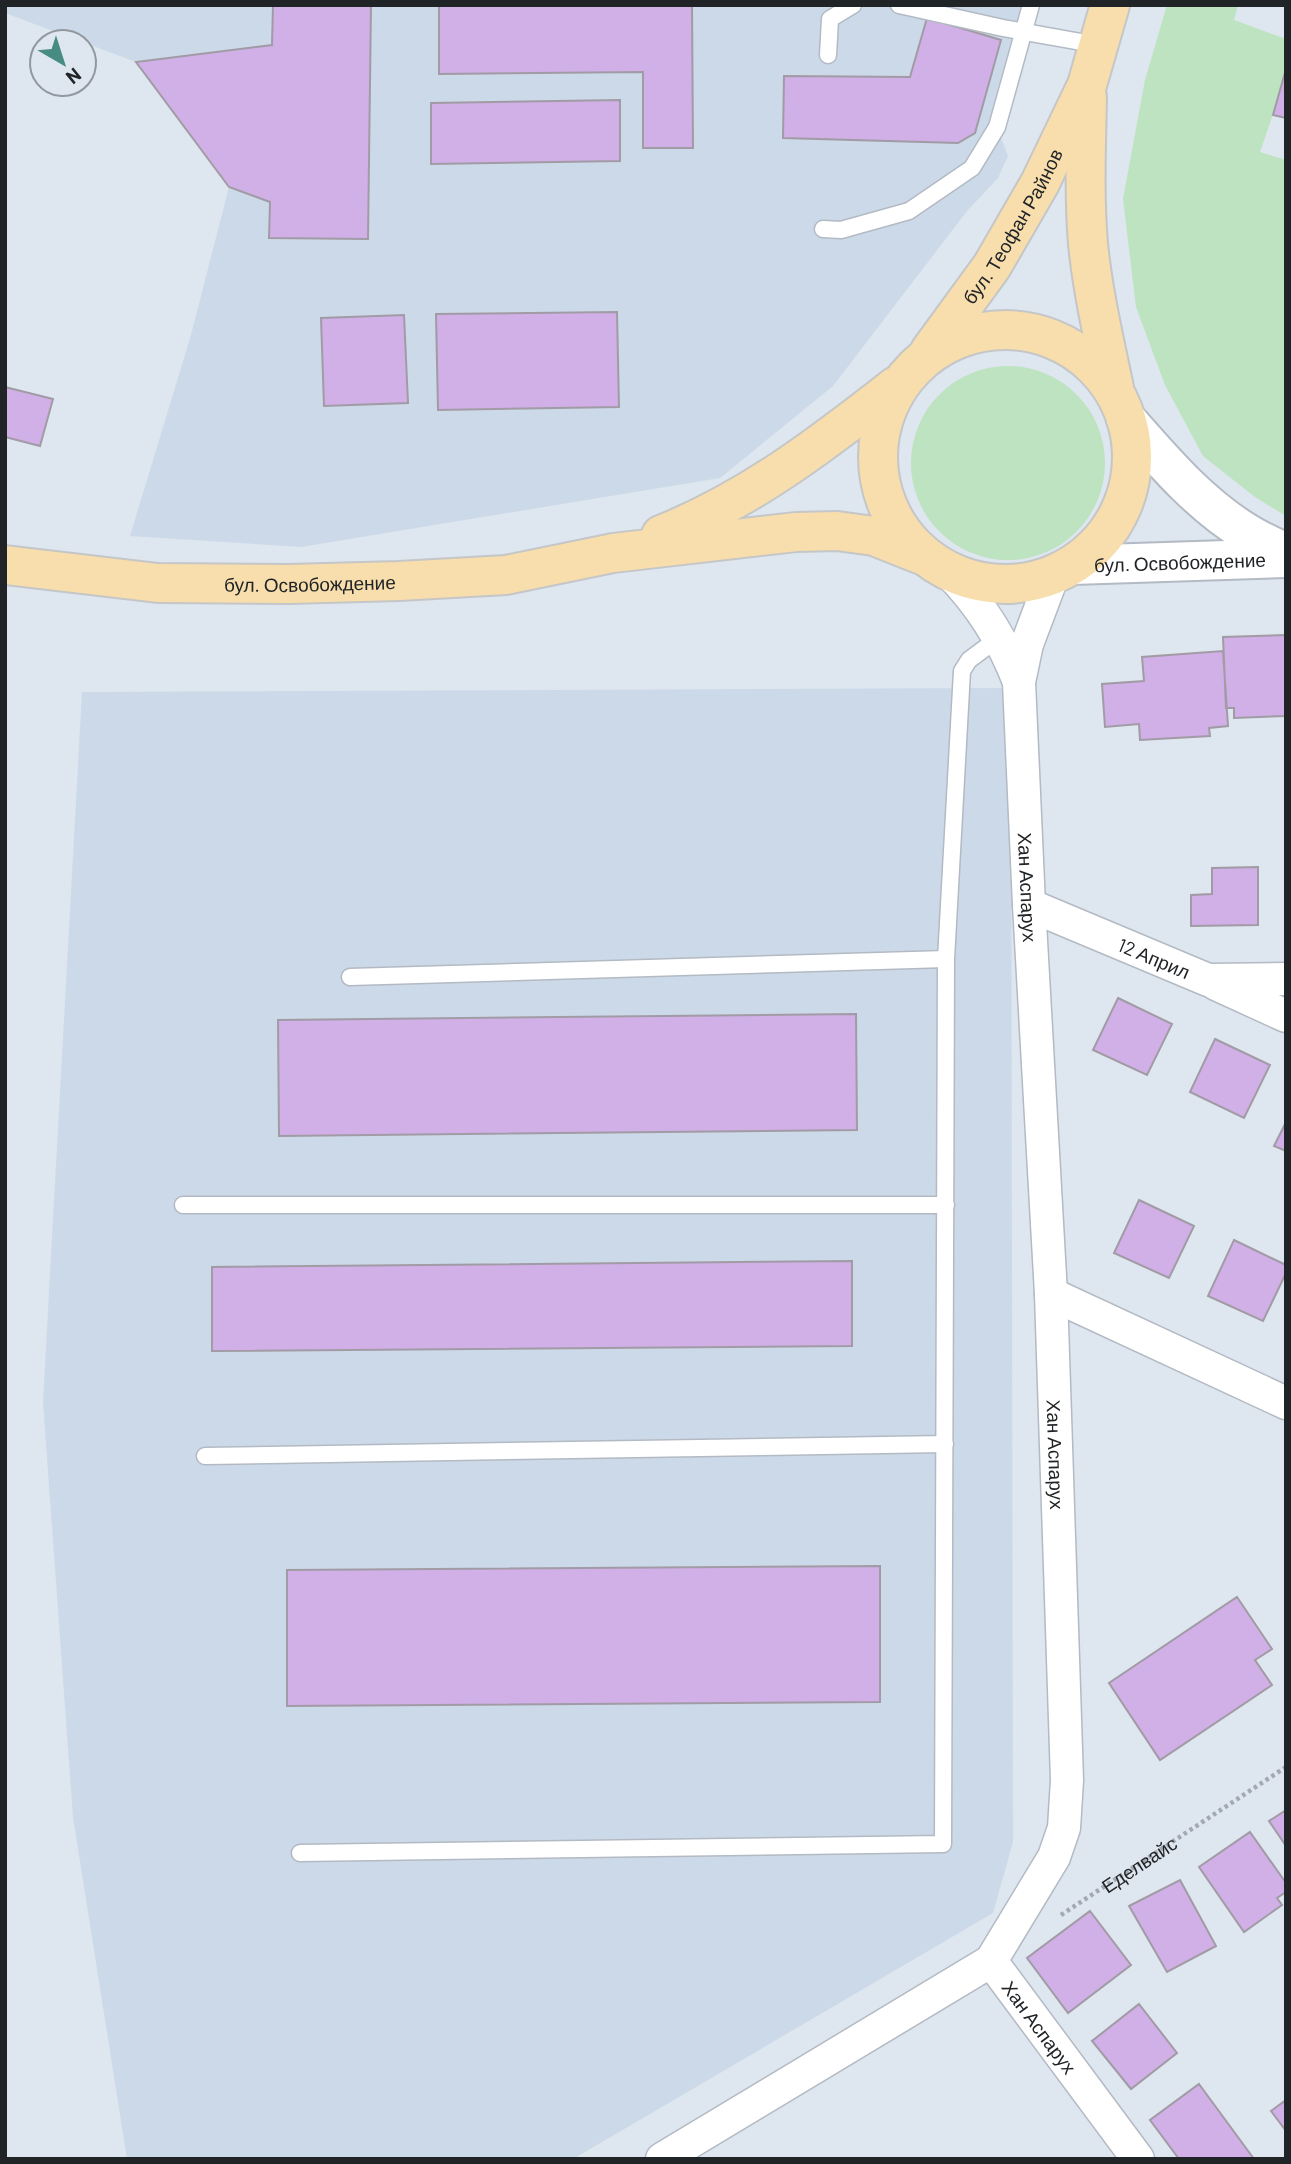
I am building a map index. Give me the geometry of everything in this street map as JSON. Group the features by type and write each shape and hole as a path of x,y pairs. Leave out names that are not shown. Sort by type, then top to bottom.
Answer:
{"main road":[{"name":"бул. Теофан Райнов","path":"915,368 970,299 1016,228 1087,85 1110,5"},
{"name":"бул. Теофан Райнов","path":"1063,570 1100,542 1120,512 1132,466 1132,441 1093,290 1085,200 1087,85"},
{"path":"935,564 905,537 892,517 882,494 878,470 878,445 883,421 892,398 915,368 945,345 968,336 992,330 1016,330 1041,335 1084,357 1102,374 1121,406"},
{"name":"бул. Освобождение","path":"613,553 712,513 758,488 827,440 915,368"},
{"name":"бул. Освобождение","path":"1121,406 1185,483 1246,533 1286,556"},
{"name":"бул. Освобождение","path":"5,565 158,583 289,584 506,575 613,553 796,532 837,531 874,536 974,581 1001,585 1028,583 1063,570 1286,556"}],"street":[{"name":"Хан Аспарух","path":"935,564 969,593 1000,637 1019,681"},
{"name":"Хан Аспарух","path":"1063,570 1027,644 1019,681 1051,1294 1067,1766 1064,1828 1054,1857 991,1961 1138,2159"},
{"name":"12 Април","path":"1029,905 1208,980 1286,979"},
{"path":"1208,980 1286,1016"},
{"path":"1051,1294 1286,1403"},
{"path":"662,2159 991,1961"}],"lane":[{"path":"828,55 830,19 853,5"},
{"path":"899,5 1098,45"},
{"path":"822,229 842,230 909,211 972,168 997,127 1031,5"},
{"path":"300,1853 943,1844 946,959 962,671 969,660 1000,637"},
{"path":"350,977 946,959"},
{"path":"183,1205 946,1205"},
{"path":"205,1456 945,1444"}],"path":[{"name":"Еделвайс","path":"1059,1916 1286,1767"}],"shaded area":[{"path":"5,5 1031,5 997,127 1008,156 998,178 967,211 833,386 720,478 301,547 130,536 191,335 229,187 136,62 98,48 98,28 45,28 5,13"},
{"path":"1011,688 1013,1842 993,1913 573,2159 127,2159 73,1817 43,1402 82,692"}],"green space":[{"path":"1167,5 1238,5 1234,20 1286,39 1286,76 1260,152 1286,160 1286,516 1255,497 1203,456 1165,385 1136,307 1123,199 1145,80"},
{"path":"1008,366 1045,374 1076,395 1097,426 1105,463 1097,500 1076,531 1045,552 1008,560 971,552 940,531 919,500 911,463 919,426 940,395 971,374"}],"building":[{"path":"273,5 371,5 368,239 269,238 270,202 229,187 136,62 272,45"},
{"path":"439,5 692,5 693,148 643,148 643,72 439,74"},
{"path":"927,18 1001,40 975,133 958,143 783,138 784,76 910,77"},
{"path":"1286,69 1286,118 1273,115"},
{"path":"620,100 620,161 431,164 431,103"},
{"path":"617,312 619,407 438,410 436,314"},
{"path":"404,315 408,403 324,406 321,318"},
{"path":"5,387 53,399 40,446 5,437"},
{"path":"1286,635 1286,716 1234,718 1234,708 1226,708 1223,637"},
{"path":"1223,651 1228,726 1209,728 1210,736 1140,740 1139,724 1105,727 1102,684 1144,681 1142,657"},
{"path":"1258,867 1258,925 1191,926 1191,895 1212,894 1212,868"},
{"path":"1118,998 1172,1024 1147,1075 1093,1050"},
{"path":"856,1014 857,1130 279,1136 278,1020"},
{"path":"1215,1039 1270,1065 1244,1118 1190,1092"},
{"path":"1286,1122 1286,1151 1274,1146"},
{"path":"1139,1200 1194,1226 1169,1278 1114,1253"},
{"path":"1234,1240 1286,1265 1286,1273 1263,1321 1208,1296"},
{"path":"852,1261 852,1346 212,1351 212,1267"},
{"path":"880,1566 880,1702 287,1706 287,1570"},
{"path":"1237,1597 1272,1649 1255,1660 1272,1685 1160,1760 1109,1683"},
{"path":"1286,1810 1286,1846 1269,1821"},
{"path":"1250,1832 1286,1883 1286,1892 1277,1898 1282,1905 1244,1932 1199,1867"},
{"path":"1180,1880 1216,1946 1167,1972 1129,1906"},
{"path":"1090,1911 1131,1965 1068,2013 1027,1958"},
{"path":"1139,2004 1177,2053 1131,2089 1092,2041"},
{"path":"1199,2084 1254,2159 1179,2159 1150,2120"},
{"path":"1286,2100 1286,2131 1271,2111"}]}
